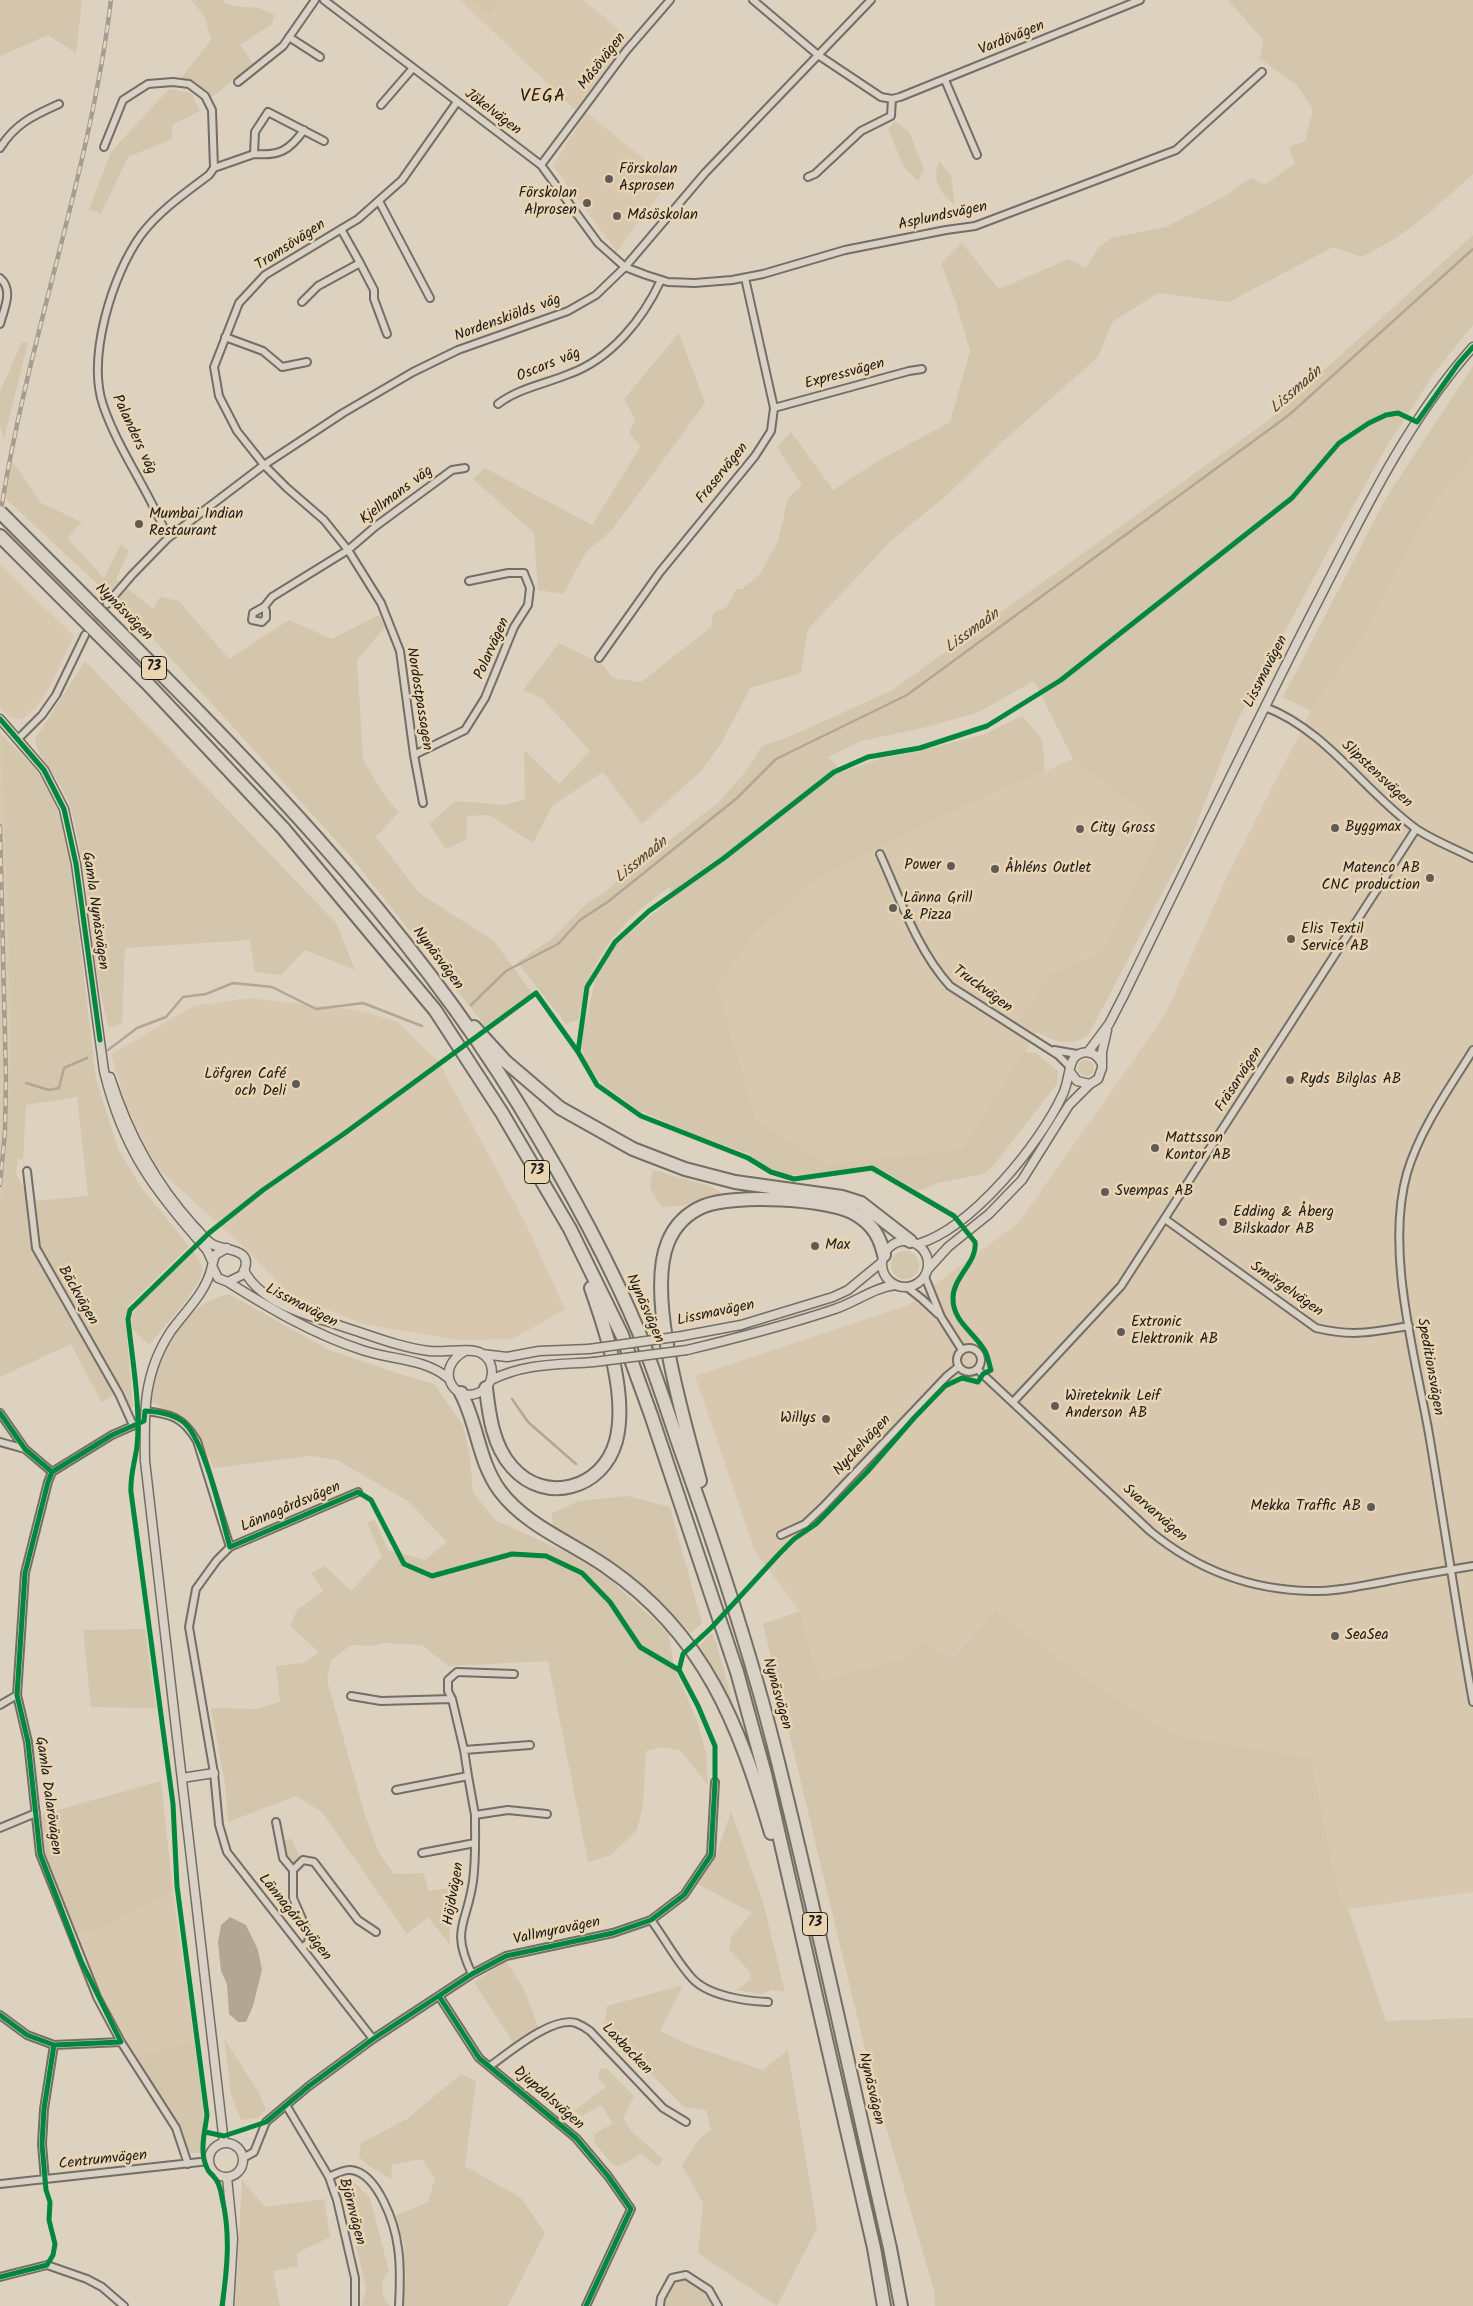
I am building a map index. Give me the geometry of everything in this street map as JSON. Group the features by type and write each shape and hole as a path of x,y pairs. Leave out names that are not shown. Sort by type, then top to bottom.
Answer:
{"highway":[{"name":"Nynäsvägen","path":"4,516 174,687 298,817 371,901 444,994 518,1103 585,1220 639,1334 716,1546 777,1758 890,2248 901,2306"},
{"name":"Nynäsvägen","path":"0,536 147,683 283,828 435,1010 502,1113 570,1229 625,1344 737,1672 765,1774 874,2248 884,2306"},
{"path":"444,994 504,1061 560,1108 594,1129 633,1149 685,1169 735,1182 821,1193 862,1203 914,1242"},
{"path":"716,1546 664,1328 662,1272 668,1243 674,1229 691,1213 715,1203 768,1200 808,1203 838,1208 855,1214 876,1232 883,1258"},
{"path":"489,1384 492,1426 500,1448 511,1467 537,1485 553,1489 571,1488 585,1482 597,1473 616,1441 618,1420 614,1372 605,1327 570,1229"},
{"path":"461,1393 470,1411 480,1452 490,1475 501,1492 530,1519 607,1567 644,1596 686,1642 720,1692 742,1743 804,1946"}],"street":[{"path":"238,82 283,46 315,0"},
{"name":"Jökelvägen","path":"324,0 541,165 598,243 625,267"},
{"name":"Måsövägen","path":"541,165 626,51 670,0"},
{"path":"753,0 818,55 881,96 892,98 891,116 861,131 815,174 808,177"},
{"name":"Nordenskiölds väg","path":"107,604 168,538 264,464 338,416 413,372 458,350 568,311 596,295 625,267 705,173 871,0"},
{"name":"Vardövägen","path":"892,98 944,80 1140,0"},
{"path":"289,37 320,57"},
{"path":"381,105 413,68"},
{"name":"Asplundsvägen","path":"625,267 661,280 695,283 745,278 845,250 975,226 1166,155 1185,144 1262,72"},
{"path":"944,80 977,155"},
{"path":"104,147 123,100 148,84 173,82 189,84 205,96 212,110 214,168"},
{"name":"Tromsövägen","path":"264,464 237,431 219,396 214,367 239,304 265,275 358,219 402,180 457,102"},
{"path":"0,148 10,133 32,117 59,104"},
{"path":"254,154 255,132 268,112 324,141"},
{"name":"Palanders väg","path":"168,538 111,426 98,389 97,368 101,339 111,298 126,262 141,236 158,215 209,175 214,168 254,154 273,156 293,145 304,130"},
{"path":"378,201 430,298"},
{"name":"Tromsövägen","path":"341,229 374,290 374,299 387,334"},
{"path":"302,302 318,286 360,263"},
{"path":"0,278 6,284 8,292 0,324"},
{"name":"Fraservägen","path":"599,658 660,572 755,456 771,431 774,408 745,278"},
{"name":"Oscars väg","path":"498,404 509,395 571,374 608,353 655,294 661,280"},
{"path":"225,337 263,351 282,368 307,362"},
{"name":"Lissmavägen","path":"1088,1052 1109,1024 1265,707 1392,459 1453,371 1473,347"},
{"name":"Expressvägen","path":"774,408 908,371 922,369"},
{"name":"Nordostpassagen","path":"264,464 287,488 324,520 348,550 381,603 400,651 414,755 423,803"},
{"name":"Kjellmans väg","path":"348,550 376,526 452,470 465,468"},
{"path":"264,608 272,597 348,550"},
{"name":"Polarvägen","path":"414,755 465,730 485,698 514,627 528,605 530,588 524,573 508,573 469,581"},
{"path":"2,720 18,739 42,715 56,695 85,636"},
{"name":"Slipstensvägen","path":"1265,707 1295,721 1317,738 1416,829 1473,858"},
{"name":"Gamla Nynäsvägen","path":"18,739 44,770 64,809 76,864 100,1040 111,1101 134,1156 154,1188 207,1250 212,1263"},
{"name":"Fräsarvägen","path":"1013,1402 1116,1292 1416,829"},
{"name":"Truckvägen","path":"880,854 910,920 937,971 950,986 1048,1048 1067,1062 1070,1070"},
{"name":"Lissmavägen","path":"927,1273 948,1247 989,1214 1022,1180 1069,1105 1090,1084 1098,1079 1101,1074 1101,1062 1109,1024"},
{"name":"Gamla Nynäsvägen","path":"100,1040 117,1099 141,1150 192,1224 212,1244 226,1248"},
{"name":"Truckvägen","path":"1048,1048 1061,1053 1077,1054"},
{"name":"Speditionsvägen","path":"1473,1050 1424,1131 1407,1172 1400,1209 1398,1247 1409,1326 1473,1702"},
{"path":"962,1350 940,1317 922,1298 907,1288 895,1285 888,1279 883,1271 883,1258 894,1243 914,1242 940,1236 983,1200 1004,1179 1039,1136 1063,1095 1077,1054 1088,1052 1098,1057 1101,1062"},
{"path":"1070,1070 1077,1081 1090,1084"},
{"name":"Bäckvägen","path":"27,1171 36,1248 119,1394 133,1425"},
{"name":"Smärgelvägen","path":"1165,1219 1316,1328 1340,1334 1361,1334 1409,1326"},
{"path":"914,1242 926,1253 927,1273 940,1317"},
{"path":"202,1293 215,1254 226,1248 232,1248 241,1254 244,1259 244,1270 238,1278 212,1285 202,1293 172,1330 157,1354 146,1391 144,1421 145,1460 224,2143"},
{"name":"Lissmavägen","path":"482,1354 506,1358 539,1351 589,1349 682,1336 741,1324 833,1297 848,1290 883,1258"},
{"path":"212,1263 215,1275 225,1281"},
{"name":"Lissmavägen","path":"244,1270 250,1282 294,1310 404,1346 441,1353 465,1351"},
{"path":"907,1288 920,1282 927,1273"},
{"name":"Lissmavägen","path":"225,1281 313,1332 364,1351 429,1365 448,1378"},
{"name":"Lissmavägen","path":"489,1384 512,1370 532,1366 594,1362 688,1350 788,1324 838,1308 884,1287 895,1285"},
{"path":"969,1348 977,1352 981,1362 978,1369 969,1372 958,1367 957,1359 962,1350 969,1348"},
{"path":"465,1351 474,1351 482,1354 489,1361 492,1370 489,1384 479,1393 470,1395 461,1393 453,1387 448,1378 449,1366 455,1356 465,1351"},
{"name":"Nyckelvägen","path":"781,1534 805,1524 947,1376 958,1367"},
{"name":"Svarvarvägen","path":"978,1369 1169,1547 1200,1566 1228,1577 1255,1584 1311,1591 1346,1589 1473,1566"},
{"name":"Lännagårdsvägen","path":"145,1411 164,1413 182,1421 190,1429 200,1449 230,1547"},
{"path":"0,1413 25,1449 52,1472 112,1435 144,1421"},
{"path":"0,1442 25,1449"},
{"name":"Gamla Dalarövägen","path":"52,1472 25,1573 17,1695 28,1742 40,1854 81,1961 120,2042 176,2128 188,2164"},
{"name":"Lännagårdsvägen","path":"358,1492 230,1547 217,1560 196,1589 189,1627 214,1773 219,1825 227,1852 373,2039"},
{"name":"Höjdvägen","path":"472,1974 463,1955 460,1938 461,1926 473,1882 475,1815 464,1750 452,1699 448,1691 448,1680 457,1672 514,1674"},
{"path":"0,1705 17,1695"},
{"path":"351,1696 381,1701 452,1699"},
{"path":"464,1750 530,1745"},
{"path":"182,1778 214,1773"},
{"path":"396,1790 468,1776"},
{"name":"Vallmyravägen","path":"243,2158 254,2152 266,2122 308,2086 373,2039 472,1974 506,1956 613,1933 652,1920 684,1895 711,1855 715,1782"},
{"path":"475,1815 508,1810 547,1814"},
{"path":"0,1828 36,1813"},
{"path":"276,1822 283,1858 294,1870"},
{"path":"422,1853 475,1843"},
{"path":"303,1947 308,1943 308,1935 293,1898 294,1870 303,1860 314,1862 358,1920 376,1932"},
{"path":"652,1920 692,1979 707,1988 732,1998 768,2002"},
{"name":"Djupdalsvägen","path":"439,1996 480,2058 576,2138 608,2176 631,2209 586,2306"},
{"path":"0,2015 27,2035 54,2045 120,2042"},
{"name":"Laxbacken","path":"490,2066 551,2026 558,2023 576,2023 590,2031 663,2108 686,2122"},
{"path":"45,2180 42,2144 54,2045"},
{"name":"Björnvägen","path":"286,2105 329,2177 337,2200 355,2278 355,2306"},
{"path":"224,2143 235,2145 242,2153 243,2158 243,2164 237,2173 227,2177 215,2172 209,2161 213,2149 224,2143"},
{"name":"Centrumvägen","path":"0,2184 209,2161"},
{"path":"329,2177 348,2169 361,2172 371,2179 392,2223 398,2246 399,2306"},
{"path":"227,2177 233,2238 229,2306"},
{"path":"0,2277 47,2266 87,2279 102,2288 124,2306"},
{"path":"660,2306 661,2298 672,2278 686,2275 709,2290 718,2306"}],"shaded area":[{"path":"0,0 82,0 76,53 48,35 0,56"},
{"path":"191,0 223,0 224,3 261,9 274,15 272,24 240,45 253,64 211,98 193,81 181,78 211,40 205,17"},
{"path":"460,0 584,0 629,38 575,110"},
{"path":"471,0 500,0 489,14"},
{"path":"1228,0 1473,0 1473,174 1427,215 1398,237 1362,257 1333,247 1229,302 1158,293 1112,322 1098,357 1003,441 946,496 892,540 808,629 801,673 750,688 722,742 701,771 642,824 603,772 552,806 533,843 489,815 467,816 466,840 446,849 429,824 455,801 506,805 525,799 524,750 559,784 590,751 543,699 523,690 559,643 602,664 613,678 641,682 711,627 713,613 727,607 736,589 742,589 760,574 778,541 788,498 802,485 777,447 791,432 833,490 878,461 950,422 970,351 956,303 941,263 962,243 999,289 1069,259 1086,268 1098,248 1111,238 1166,227 1225,196 1251,178 1265,185 1295,163 1289,147 1305,141 1313,109 1297,85 1260,59 1263,40"},
{"path":"169,89 191,93 200,111 172,125 172,139 128,157 101,214 89,209 111,152"},
{"name":"Måsöskolan","path":"586,112 670,180 617,252 553,166"},
{"path":"895,121 909,132 924,169 918,181 904,167 888,129"},
{"path":"939,161 951,176 955,205 938,186 936,175"},
{"path":"1473,235 1473,325 1435,372 1387,446 1328,551 1236,723 1191,838 1089,1034 1081,1040 1063,1042 1045,1036 1019,1021 1050,974 1102,952 1162,827 1073,759 1034,681 977,713 926,727 861,741 828,757 842,772 882,758 918,752 985,734 1022,716 1042,739 1045,771 930,822 812,882 754,934 717,986 756,1121 826,1164 963,1149 1024,1052 1036,1053 1058,1071 1057,1084 993,1166 983,1174 937,1183 919,1191 889,1174 871,1167 801,1176 785,1174 768,1167 746,1153 696,1135 638,1110 601,1083 586,1062 582,1049 584,1028 595,980 617,943 669,901 671,886 627,922 609,944 591,974 578,1020 566,1024 517,962 552,939 586,904 605,892 637,863 718,803 747,770 762,746 786,738 891,691 1269,420"},
{"path":"679,333 705,403 611,531 586,552 563,594 538,590 534,533 473,479 485,468 592,525 641,446 629,433 635,419 624,399"},
{"path":"22,342 28,343 4,439 0,426 0,392"},
{"path":"1473,366 1473,457 1434,502 1362,637 1311,711 1283,697 1386,498"},
{"path":"1473,457 1473,1892 1348,1909 1339,1895 1311,1758 1174,1735 1078,1673 995,1610 950,1659 922,1641 904,1659 819,1682 800,1611 755,1552 695,1376 908,1305 1019,1222 1151,1035 1169,1006 1228,874 1311,711 1362,637 1434,502"},
{"path":"12,461 41,503 82,522 67,538 104,578 121,544 129,551 116,579 153,609 160,597 179,601 229,659 289,620 332,639 379,615 385,627 357,660 363,760 386,798 399,812 376,837 419,893 494,941 532,993 486,1027 352,858 136,620 4,497"},
{"path":"0,565 74,636 50,687 38,705 23,719 11,718 0,708"},
{"path":"85,661 336,923 355,970 305,950 281,975 255,972 250,940 125,948 122,1023 109,1028 97,976 83,869 72,812 62,788 40,755 35,739"},
{"path":"0,732 2,735 5,789 11,1027 5,1173 0,1211"},
{"path":"2,735 27,760 42,779 53,800 61,823 70,859 96,1079 118,1149 141,1187 189,1246 128,1306 125,1316 133,1407 130,1408 42,1254 37,1236 35,1201 88,1196 77,1097 26,1105 23,1160 18,1158 16,1174 26,1191 32,1246 36,1256 114,1394 102,1403 71,1344 0,1377 0,1211 5,1173 11,1027"},
{"path":"1073,759 1162,827 1102,952 1050,974 1019,1021 1038,1032 963,1149 826,1164 756,1122 717,986 754,934 812,882 930,822"},
{"path":"248,998 363,1011 397,1022 438,1061 525,1222 565,1309 513,1339 457,1340 363,1324 292,1296 235,1239 157,1168 126,1106 111,1054 194,1006"},
{"path":"1086,1060 1094,1068 1086,1076 1078,1068"},
{"path":"653,1170 710,1186 722,1193 682,1206 662,1207 650,1188"},
{"path":"193,1251 202,1267 200,1279 179,1309 149,1345 132,1329 132,1316 137,1306"},
{"path":"905,1251 915,1255 919,1265 915,1275 905,1279 895,1275 891,1265 895,1255"},
{"path":"229,1294 329,1350 434,1384 463,1425 470,1457 473,1492 495,1520 568,1553 608,1578 668,1632 675,1670 697,1720 706,1753 708,1785 680,1750 662,1747 646,1751 643,1806 637,1830 611,1855 588,1862 548,1661 448,1666 422,1645 385,1643 372,1646 351,1645 331,1660 327,1680 365,1815 379,1853 394,1874 424,1873 428,1891 449,1888 450,1945 428,1917 407,1934 322,1812 296,1796 228,1822 225,1784 211,1708 256,1709 280,1702 276,1666 304,1663 319,1652 290,1626 297,1610 323,1591 311,1573 325,1566 351,1591 382,1557 367,1522 375,1520 388,1550 425,1560 447,1542 408,1501 337,1460 309,1456 214,1468 201,1442 185,1420 152,1402 159,1367 165,1350 174,1335 185,1320 198,1308 212,1299"},
{"path":"627,1496 670,1507 702,1623 691,1633 642,1586 599,1554 553,1528 552,1513 579,1501"},
{"path":"995,1610 1078,1673 1174,1735 1311,1758 1339,1895 1348,1909 1386,2021 1473,2018 1473,2306 935,2306 934,2290 873,2083 763,1624 800,1611 819,1681 904,1659 922,1641 951,1659"},
{"path":"145,1629 156,1708 91,1707 83,1630"},
{"path":"712,1633 716,1642 736,1714 696,1649"},
{"path":"161,1781 173,1892 138,1908 105,1928 75,1934 45,1853 40,1815"},
{"path":"731,1811 763,1902 785,1992 772,1990 761,1994 736,1990 751,1979 750,1972 729,1949 731,1937 752,1913 698,1884 716,1856"},
{"path":"291,1838 301,1860 294,1867 285,1857 283,1843"},
{"path":"173,1892 194,2040 133,2058 120,2037 75,1934 105,1928 138,1908"},
{"path":"230,1917 246,1925 258,1950 262,1970 253,2006 246,2022 238,2022 229,2014 227,1984 221,1971 218,1942 221,1925"},
{"path":"506,1961 525,1991 538,2027 514,2044 474,1982"},
{"path":"683,1985 660,2031 689,2045 763,2070 788,2050 817,2228 777,2306 698,2253 703,2203 682,2165 699,2139 711,2130 706,2110 684,2107 604,2027 607,2006"},
{"path":"224,2038 259,2093 266,2110 257,2118 241,2120 231,2094"},
{"path":"194,2040 204,2116 201,2153 190,2153 180,2127 133,2058"},
{"path":"600,2068 607,2069 634,2096 623,2118 631,2131 663,2159 658,2167 641,2154 619,2166 612,2164 593,2141 595,2134 613,2123 601,2105 581,2116 574,2111 606,2087 598,2077"},
{"path":"461,2074 476,2081 465,2166 521,2198 545,2233 508,2306 403,2306 406,2278 404,2244 395,2216 428,2202 435,2178 422,2159 392,2165 391,2179 369,2166 359,2157 361,2143 407,2119"},
{"path":"242,2180 265,2207 324,2199 330,2237 297,2253 298,2266 273,2271 280,2306 235,2306"},
{"path":"352,2180 370,2198 389,2271 382,2281 383,2296 390,2306 362,2306 366,2288 354,2238 345,2186"},
{"path":"687,2279 706,2293 714,2306 664,2306 665,2299 675,2282"}],"waterway":[{"name":"Lissmaån","path":"471,1005 506,971 558,944 580,920 609,901 737,798 776,759 907,695 1289,415 1473,249"},
{"name":"Lissmaån","path":"108,1050 137,1028 166,1017 183,997 206,994 233,983 272,987 316,1009 363,1003 422,1026"},
{"name":"Lissmaån","path":"26,1083 49,1090 59,1088 64,1068 87,1058"},
{"path":"512,1399 528,1422 576,1464"}],"tunnel":[{"path":"90,628 107,604"}],"railway":[{"path":"0,517 25,387 74,195 88,130 111,0"},
{"path":"0,826 6,1080 5,1132 0,1185"}],"cycle path":[{"path":"578,1052 587,987 615,942 649,911 724,858 834,772 868,757 920,748 987,726 1061,680 1292,498 1339,443 1369,423 1386,415 1398,413 1417,422 1458,364 1473,347"},
{"path":"0,719 44,770 64,809 76,864 100,1040"},
{"path":"222,2306 227,2266 225,2212 220,2187 207,2169 203,2155 207,2115 177,1886 173,1804 131,1492 137,1446 138,1416 128,1319 130,1310 209,1233 263,1190 345,1133 536,993 578,1052 597,1085 641,1116 748,1158 771,1172 794,1179 872,1168 954,1216 975,1242 973,1256 956,1284 953,1299 960,1321 985,1351 991,1370 983,1374 978,1382 962,1378 945,1386 867,1472 816,1524 794,1539 712,1627 683,1654 679,1670"},
{"path":"52,1472 112,1435 144,1421 145,1411 159,1412 182,1421 198,1443 211,1479 230,1547 358,1492 371,1500 404,1564 432,1576 512,1554 546,1556 582,1573 610,1602 640,1647 679,1670 698,1706 715,1746 711,1855 684,1895 651,1920 613,1933 506,1956 472,1974 373,2039 309,2086 266,2122 224,2136 205,2132"},
{"path":"0,1413 25,1449 52,1472"},
{"path":"0,2015 27,2035 54,2045 121,2042 81,1961 40,1854 28,1742 17,1695 25,1573 52,1472"},
{"path":"439,1996 479,2058 576,2138 608,2176 631,2209 586,2306"},
{"path":"0,2277 47,2265 53,2255 55,2244 49,2220 50,2202 46,2190 42,2144 44,2109 54,2045"}],"place":[{"name":"Förskolan Asprosen","path":"609,179"},
{"name":"Förskolan Alprosen","path":"587,203"},
{"name":"Måsöskolan","path":"617,216"},
{"name":"Mumbai Indian Restaurant","path":"139,524"},
{"name":"Byggmax","path":"1335,828"},
{"name":"City Gross","path":"1080,829"},
{"name":"Power","path":"951,866"},
{"name":"Åhléns Outlet","path":"995,869"},
{"name":"Matenco AB CNC production","path":"1430,878"},
{"name":"Länna Grill & Pizza","path":"893,908"},
{"name":"Elis Textil Service AB","path":"1291,939"},
{"name":"Ryds Bilglas AB","path":"1290,1080"},
{"name":"Löfgren Café och Deli","path":"296,1084"},
{"name":"Mattsson Kontor AB","path":"1155,1148"},
{"name":"Svempas AB","path":"1105,1192"},
{"name":"Edding & Åberg Bilskador AB","path":"1223,1222"},
{"name":"Max","path":"815,1246"},
{"name":"Extronic Elektronik AB","path":"1121,1332"},
{"name":"Wireteknik Leif Anderson AB","path":"1055,1406"},
{"name":"Willys","path":"826,1419"},
{"name":"Mekka Traffic AB","path":"1371,1507"},
{"name":"SeaSea","path":"1335,1636"}],"district":[{"name":"VEGA","path":"543,98"}]}
